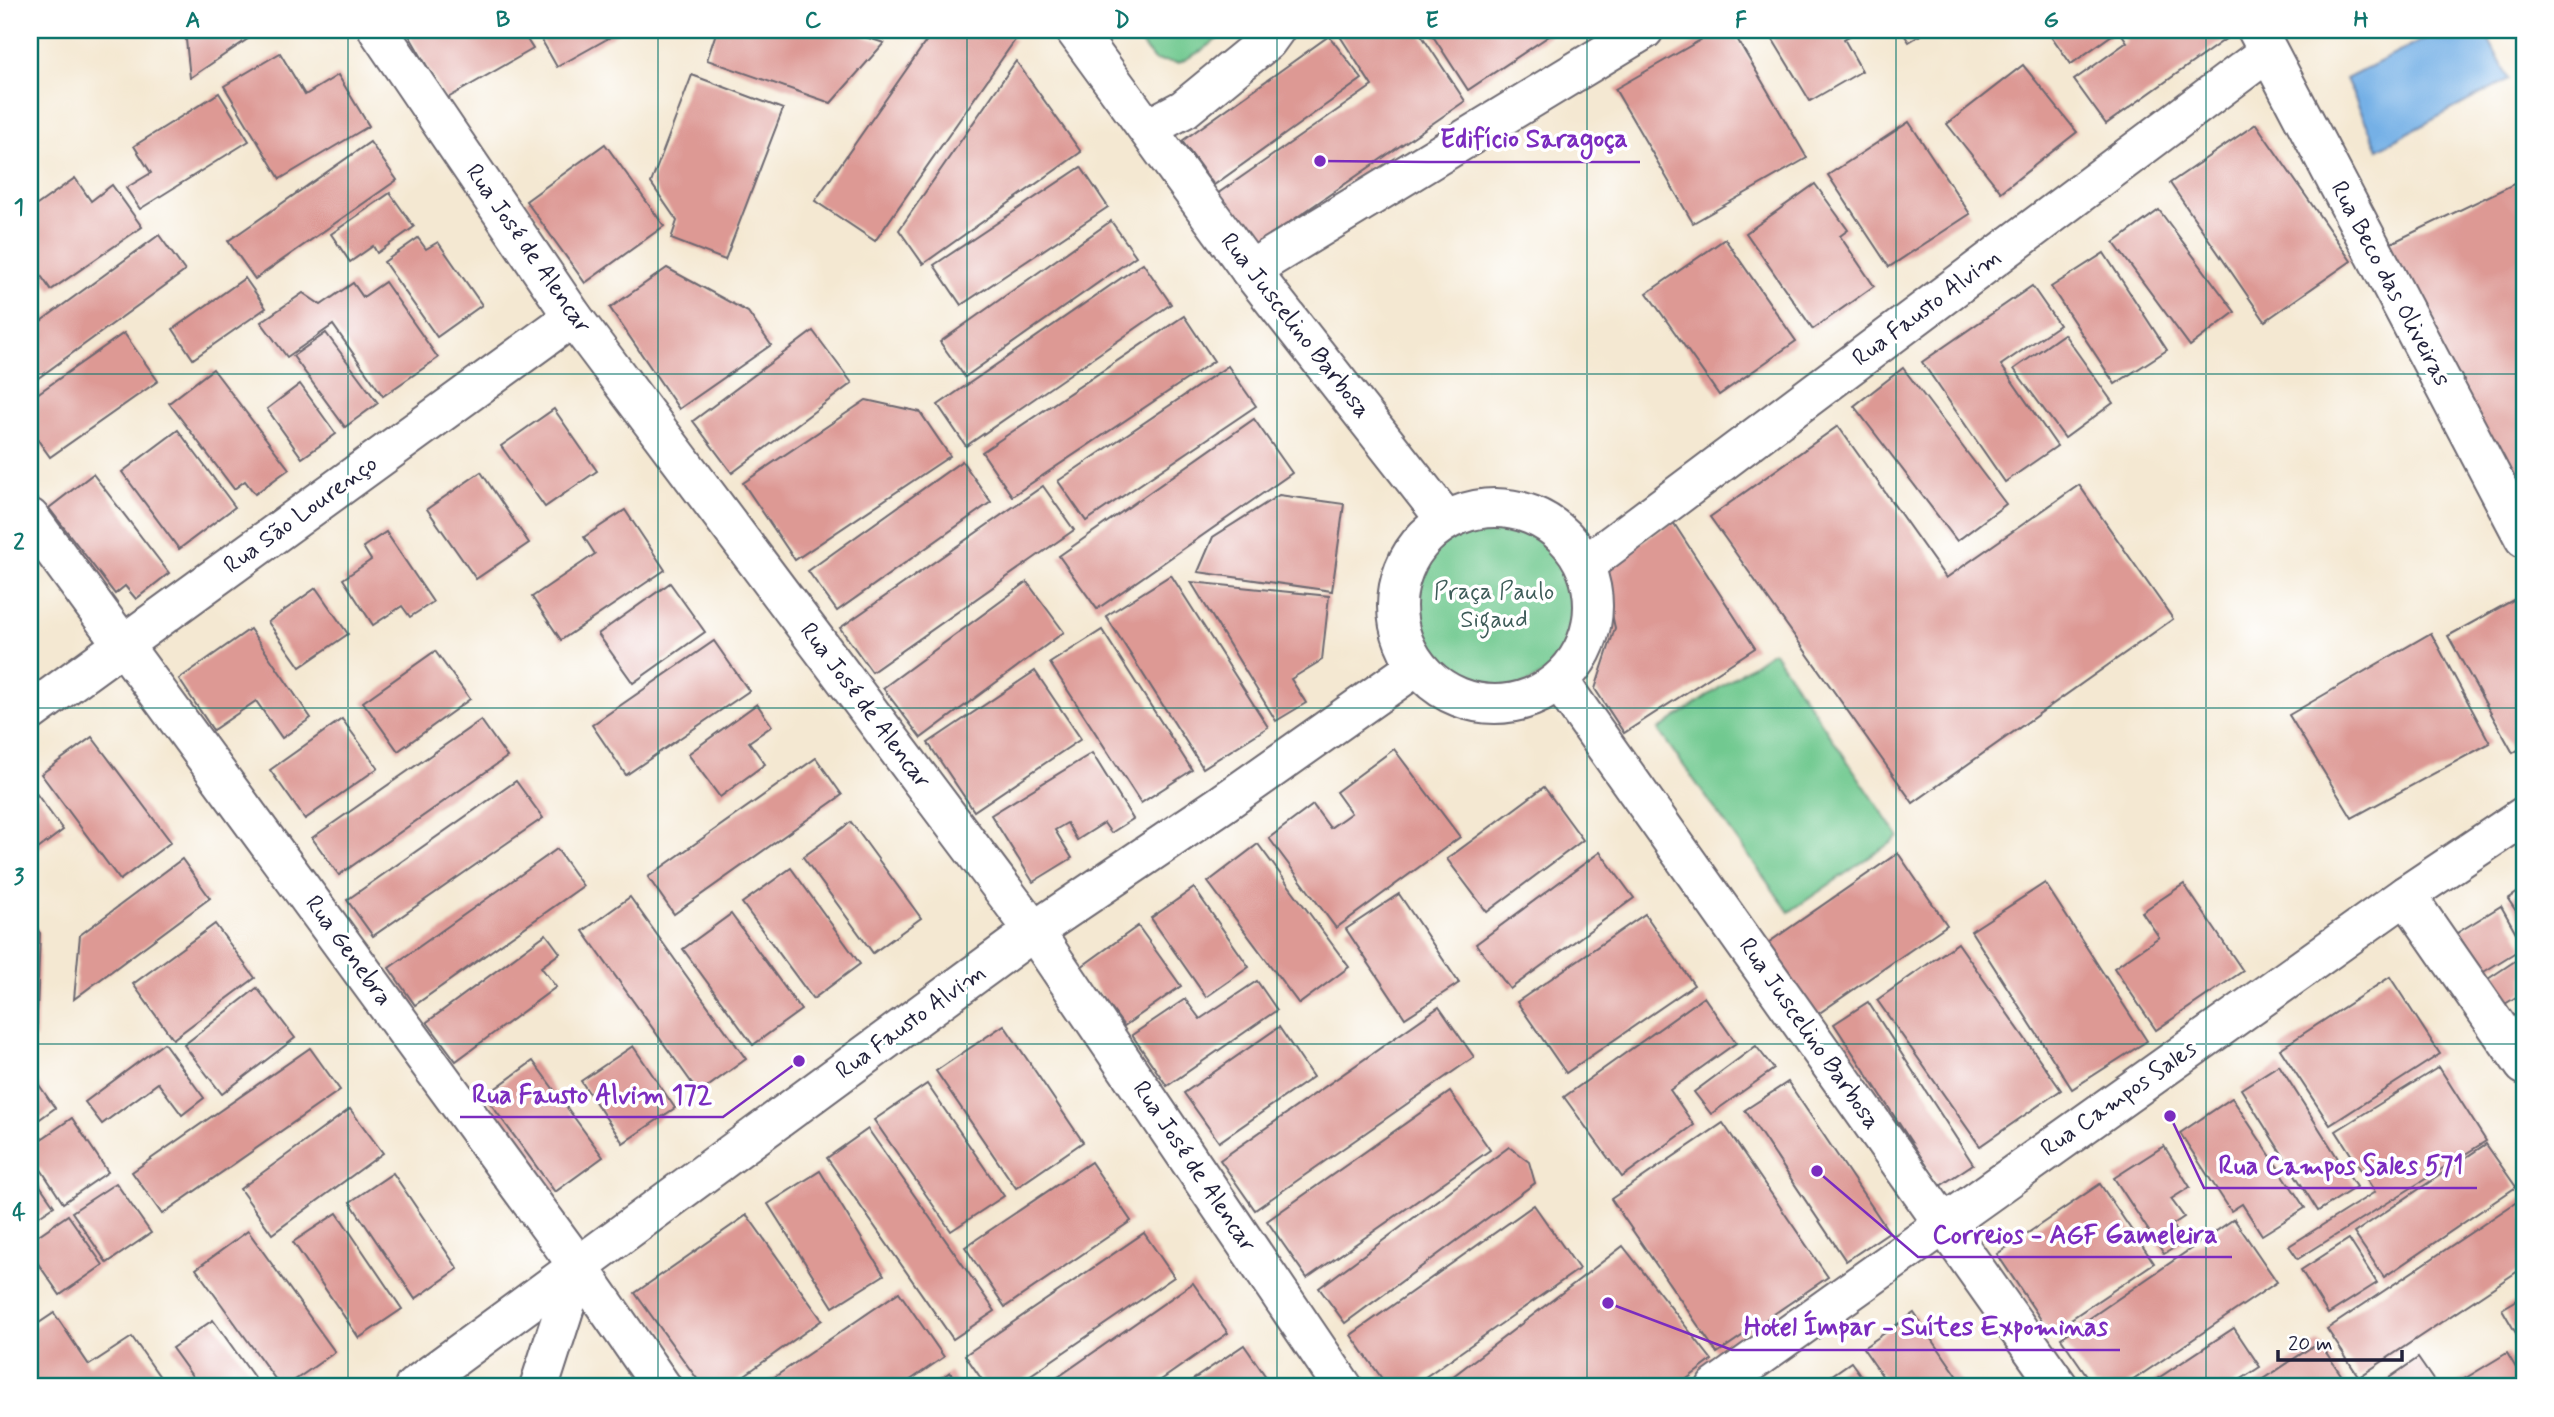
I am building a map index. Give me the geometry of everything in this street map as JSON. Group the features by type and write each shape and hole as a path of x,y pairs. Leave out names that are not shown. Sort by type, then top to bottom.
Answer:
{"street":[{"name":"Rua José de Alencar","path":"378,30 573,317 1034,931 1343,1387"},
{"name":"Rua Juscelino Barbosa","path":"1076,30 1250,270 1446,520"},
{"path":"1147,128 1184,109 1267,41 1275,30"},
{"path":"1250,270 1644,30"},
{"name":"Rua Beco das Oliveiras","path":"2262,41 2524,538"},
{"name":"Rua Fausto Alvim","path":"1585,565 2262,41"},
{"name":"Rua São Lourenço","path":"30,712 573,317"},
{"path":"1509,508 1541,518 1567,538 1585,565 1592,589 1594,615 1588,640 1576,662 1559,681 1532,698 1501,705 1479,703 1469,702 1440,689 1416,667 1400,638 1395,604 1402,571 1419,542 1446,520 1477,509 1509,508"},
{"name":"Rua Genebra","path":"30,518 578,1266 663,1387"},
{"name":"Rua Fausto Alvim","path":"414,1387 1034,931 1222,804 1416,667"},
{"name":"Rua Juscelino Barbosa","path":"1559,681 2059,1387"},
{"name":"Rua Campos Sales","path":"1717,1387 2406,895 2524,816"},
{"path":"2406,895 2524,1065"},
{"path":"539,1387 578,1266"}],"green space":[{"path":"1137,30 1229,30 1203,50 1179,63 1154,60 1137,39"},
{"name":"Praça Paulo Sigaud","path":"1494,522 1526,529 1553,547 1571,574 1578,606 1571,638 1553,665 1526,683 1494,690 1462,683 1435,665 1417,638 1410,606 1417,574 1435,547 1462,529"},
{"path":"1773,651 1899,837 1789,912 1658,730"}],"water":[{"path":"2442,30 2484,30 2509,79 2378,149 2346,79"}],"building":[{"path":"185,30 261,30 190,78"},
{"path":"406,30 521,30 533,49 446,99"},
{"path":"536,30 623,30 557,67"},
{"path":"717,30 844,30 884,43 831,103 707,60"},
{"path":"934,30 1001,30 1015,40 875,241 815,201"},
{"path":"1336,30 1418,30 1465,101 1254,247 1217,194 1372,86"},
{"path":"1429,30 1558,30 1468,90"},
{"path":"1718,30 1732,30 1807,158 1693,223 1615,89"},
{"path":"1767,30 1860,30 1844,39 1862,71 1810,101"},
{"path":"1901,30 1929,30 1909,42"},
{"path":"2047,30 2119,30 2071,64"},
{"path":"2119,30 2221,30 2227,38 2106,124 2074,80 2127,42"},
{"path":"1329,36 1362,79 1214,185 1182,141"},
{"path":"280,53 305,95 338,75 369,126 280,179 224,86"},
{"path":"1016,61 1081,152 923,264 899,230"},
{"path":"2023,65 2077,132 2001,192 1947,124"},
{"path":"692,75 783,109 725,260 671,239 677,221 651,183"},
{"path":"219,93 249,141 140,209 126,188 151,173 134,146"},
{"path":"1909,122 1970,214 1889,267 1828,175"},
{"path":"2256,124 2351,261 2265,321 2170,183"},
{"path":"370,142 397,180 255,279 228,241"},
{"path":"605,144 664,226 585,283 526,201"},
{"path":"1081,167 1108,207 961,305 934,265"},
{"path":"75,178 91,201 112,185 142,227 51,290 30,260 30,210"},
{"path":"2524,179 2524,526 2385,246"},
{"path":"1815,184 1848,230 1840,236 1874,286 1813,329 1746,233"},
{"path":"390,193 414,227 377,253 373,246 350,262 331,234"},
{"path":"2159,210 2235,312 2190,346 2114,243"},
{"path":"1111,221 1136,256 965,377 940,342"},
{"path":"159,235 185,271 30,384 30,329"},
{"path":"418,238 426,249 438,242 482,305 437,337 384,262"},
{"path":"1725,239 1796,341 1719,395 1647,293"},
{"path":"2104,253 2167,350 2115,384 2051,287"},
{"path":"1143,263 1171,304 966,446 938,405"},
{"path":"667,268 748,312 771,345 679,409 610,308"},
{"path":"245,278 266,308 193,359 173,329"},
{"path":"385,282 438,358 383,396 333,325 287,357 261,322 303,293 321,305 353,283 363,297"},
{"path":"2032,286 2059,325 2001,365 2057,446 2005,482 1922,362"},
{"path":"1184,316 1214,361 1012,496 982,452"},
{"path":"813,331 852,383 732,473 693,421"},
{"path":"124,333 158,381 50,457 30,429 30,399"},
{"path":"326,333 378,403 345,427 293,356"},
{"path":"2064,334 2113,403 2065,438 2014,369"},
{"path":"1228,366 1256,406 1086,521 1058,481"},
{"path":"1903,368 2006,504 1957,541 1854,406"},
{"path":"213,369 289,469 255,494 245,481 234,489 169,403"},
{"path":"300,384 336,434 302,458 267,409"},
{"path":"866,400 920,412 950,456 795,560 743,483"},
{"path":"554,409 597,471 545,507 501,446"},
{"path":"1254,419 1292,473 1097,609 1059,556"},
{"path":"1838,426 1946,578 2079,485 2173,619 1913,803 1710,517"},
{"path":"178,430 235,507 179,549 122,472"},
{"path":"962,461 991,502 837,611 808,571"},
{"path":"481,472 529,543 476,579 427,509"},
{"path":"93,474 169,573 136,599 125,586 115,594 49,508"},
{"path":"1043,486 1074,530 872,672 840,628"},
{"path":"1279,495 1344,504 1332,591 1198,572 1213,537"},
{"path":"625,510 665,570 561,640 532,597 595,554 584,537"},
{"path":"1673,522 1755,648 1624,733 1595,689 1615,628 1602,568"},
{"path":"386,532 433,602 410,617 402,606 373,625 343,579 371,560 363,547"},
{"path":"1171,575 1268,727 1203,768 1106,616"},
{"path":"1027,582 1064,632 921,738 883,688"},
{"path":"1191,582 1329,596 1322,660 1291,679 1306,703 1276,721"},
{"path":"670,583 705,632 633,683 598,634"},
{"path":"316,588 348,634 300,667 268,622"},
{"path":"2524,594 2524,746 2513,753 2448,636"},
{"path":"250,629 311,718 282,738 256,701 213,730 179,679"},
{"path":"1102,630 1192,770 1141,803 1050,663"},
{"path":"2431,633 2490,743 2352,818 2289,715"},
{"path":"714,641 749,691 626,775 592,725"},
{"path":"435,651 470,699 398,751 363,702"},
{"path":"1035,671 1081,739 974,811 928,743"},
{"path":"757,704 772,726 749,742 765,764 720,797 688,754"},
{"path":"342,719 378,768 305,819 270,770"},
{"path":"481,720 507,757 339,875 312,838"},
{"path":"92,737 171,842 120,880 41,774"},
{"path":"1394,749 1460,837 1336,928 1269,838 1313,805 1330,828 1351,813 1336,792"},
{"path":"1092,753 1133,819 1111,833 1104,823 1077,840 1067,823 1055,830 1072,858 1033,882 991,815"},
{"path":"816,758 842,795 674,914 648,877"},
{"path":"516,781 543,818 373,936 347,900"},
{"path":"30,785 63,830 30,855"},
{"path":"1544,787 1583,840 1487,912 1447,859"},
{"path":"851,822 921,918 873,953 803,857"},
{"path":"1258,844 1349,967 1299,1004 1208,882"},
{"path":"557,849 583,886 415,1005 389,968"},
{"path":"1600,852 1634,898 1510,989 1476,944"},
{"path":"1898,853 1947,925 1815,1016 1765,945"},
{"path":"182,859 210,898 74,999 80,935"},
{"path":"791,868 860,964 813,999 742,903"},
{"path":"2045,883 2147,1041 2072,1089 1971,931"},
{"path":"2184,884 2243,971 2156,1030 2114,968 2159,937 2142,912"},
{"path":"1194,888 1249,967 1206,997 1151,918"},
{"path":"2524,888 2524,923 2508,899"},
{"path":"1399,894 1459,983 1405,1018 1346,929"},
{"path":"630,897 746,1059 699,1093 583,931"},
{"path":"2501,906 2524,947 2482,973 2457,933"},
{"path":"731,914 801,1010 753,1045 683,949"},
{"path":"1645,914 1694,985 1566,1073 1517,1002"},
{"path":"30,919 40,933 36,1040 30,1031"},
{"path":"215,924 255,978 173,1039 133,984"},
{"path":"1138,926 1181,986 1124,1026 1081,967"},
{"path":"546,934 560,953 541,967 556,987 456,1061 427,1022"},
{"path":"1958,943 2061,1090 1980,1146 1877,1000"},
{"path":"2524,955 2524,992 2505,1004 2488,979"},
{"path":"2390,977 2440,1054 2330,1125 2280,1049"},
{"path":"1257,981 1277,1010 1167,1086 1132,1035 1185,999 1200,1019"},
{"path":"257,988 295,1038 222,1094 184,1045"},
{"path":"1704,997 1736,1043 1670,1090 1694,1125 1622,1177 1564,1097"},
{"path":"1868,1002 1973,1164 1940,1186 1834,1024"},
{"path":"1439,1007 1474,1057 1255,1210 1220,1160"},
{"path":"1004,1025 1083,1142 1016,1188 936,1071"},
{"path":"1279,1027 1313,1077 1219,1142 1184,1093"},
{"path":"164,1043 204,1098 182,1115 158,1083 102,1124 85,1102"},
{"path":"633,1046 675,1108 623,1143 581,1081"},
{"path":"1756,1046 1774,1069 1711,1114 1694,1092"},
{"path":"310,1048 340,1090 162,1214 132,1172"},
{"path":"533,1061 603,1157 555,1192 485,1096"},
{"path":"2279,1065 2356,1187 2318,1211 2241,1089"},
{"path":"2439,1067 2486,1141 2298,1259 2289,1246 2375,1192 2336,1131"},
{"path":"30,1072 55,1108 30,1126"},
{"path":"1788,1082 1889,1232 1846,1261 1745,1110"},
{"path":"927,1084 1004,1196 951,1231 874,1120"},
{"path":"1450,1092 1490,1150 1307,1278 1267,1221"},
{"path":"2232,1098 2305,1208 2262,1235 2242,1204 2231,1211 2180,1133"},
{"path":"350,1109 383,1153 272,1234 240,1189"},
{"path":"72,1118 108,1172 63,1203 40,1168 32,1174 54,1206 30,1222 30,1147"},
{"path":"1723,1123 1828,1277 1717,1353 1611,1199"},
{"path":"868,1129 995,1311 953,1339 827,1158"},
{"path":"2486,1144 2516,1187 2384,1277 2354,1233"},
{"path":"2164,1146 2190,1187 2171,1199 2184,1217 2172,1225 2184,1242 2164,1254 2114,1178"},
{"path":"1509,1147 1529,1162 1535,1183 1345,1323 1319,1288"},
{"path":"1091,1162 1131,1221 1005,1307 965,1247"},
{"path":"820,1171 884,1275 833,1307 768,1204"},
{"path":"393,1173 458,1269 415,1299 350,1202"},
{"path":"116,1183 151,1233 107,1263 72,1212"},
{"path":"2100,1184 2154,1263 2050,1333 1997,1254"},
{"path":"2524,1197 2524,1267 2359,1377 2327,1329"},
{"path":"1534,1205 1579,1269 1411,1387 1388,1387 1351,1335"},
{"path":"337,1213 402,1309 359,1338 293,1242"},
{"path":"68,1215 103,1265 60,1295 30,1252 30,1241"},
{"path":"747,1215 822,1320 728,1387 703,1387 635,1293"},
{"path":"2234,1219 2277,1282 2123,1387 2095,1387 2061,1338"},
{"path":"248,1231 335,1352 285,1387 281,1387 196,1269"},
{"path":"1144,1233 1174,1277 1013,1387 987,1387 965,1355"},
{"path":"2349,1239 2377,1283 2328,1314 2301,1270"},
{"path":"1623,1246 1712,1360 1676,1387 1439,1387"},
{"path":"1193,1283 1228,1333 1151,1387 1059,1387 1054,1380"},
{"path":"899,1292 944,1357 900,1387 760,1387"},
{"path":"2524,1296 2524,1347 2502,1309"},
{"path":"54,1313 89,1365 132,1337 167,1387 30,1387 30,1329"},
{"path":"1914,1313 1965,1387 1890,1387 1863,1348"},
{"path":"213,1320 261,1387 200,1387 172,1348"},
{"path":"2234,1328 2260,1367 2229,1387 2145,1387"},
{"path":"2319,1342 2346,1382 2338,1387 2252,1387"},
{"path":"1244,1345 1273,1387 1182,1387"},
{"path":"2507,1353 2524,1381 2524,1387 2451,1387"},
{"path":"2418,1358 2438,1387 2376,1387"},
{"path":"1851,1362 1869,1387 1815,1387"},
{"path":"950,1372 960,1387 929,1387"}],"place":[{"name":"Edifício Saragoça","path":"1320,161"},
{"name":"Rua Fausto Alvim 172","path":"799,1061"},
{"name":"Rua Campos Sales 571","path":"2170,1116"},
{"name":"Correios - AGF Gameleira","path":"1817,1171"},
{"name":"Hotel Ímpar - Suítes Expominas","path":"1608,1303"}]}
